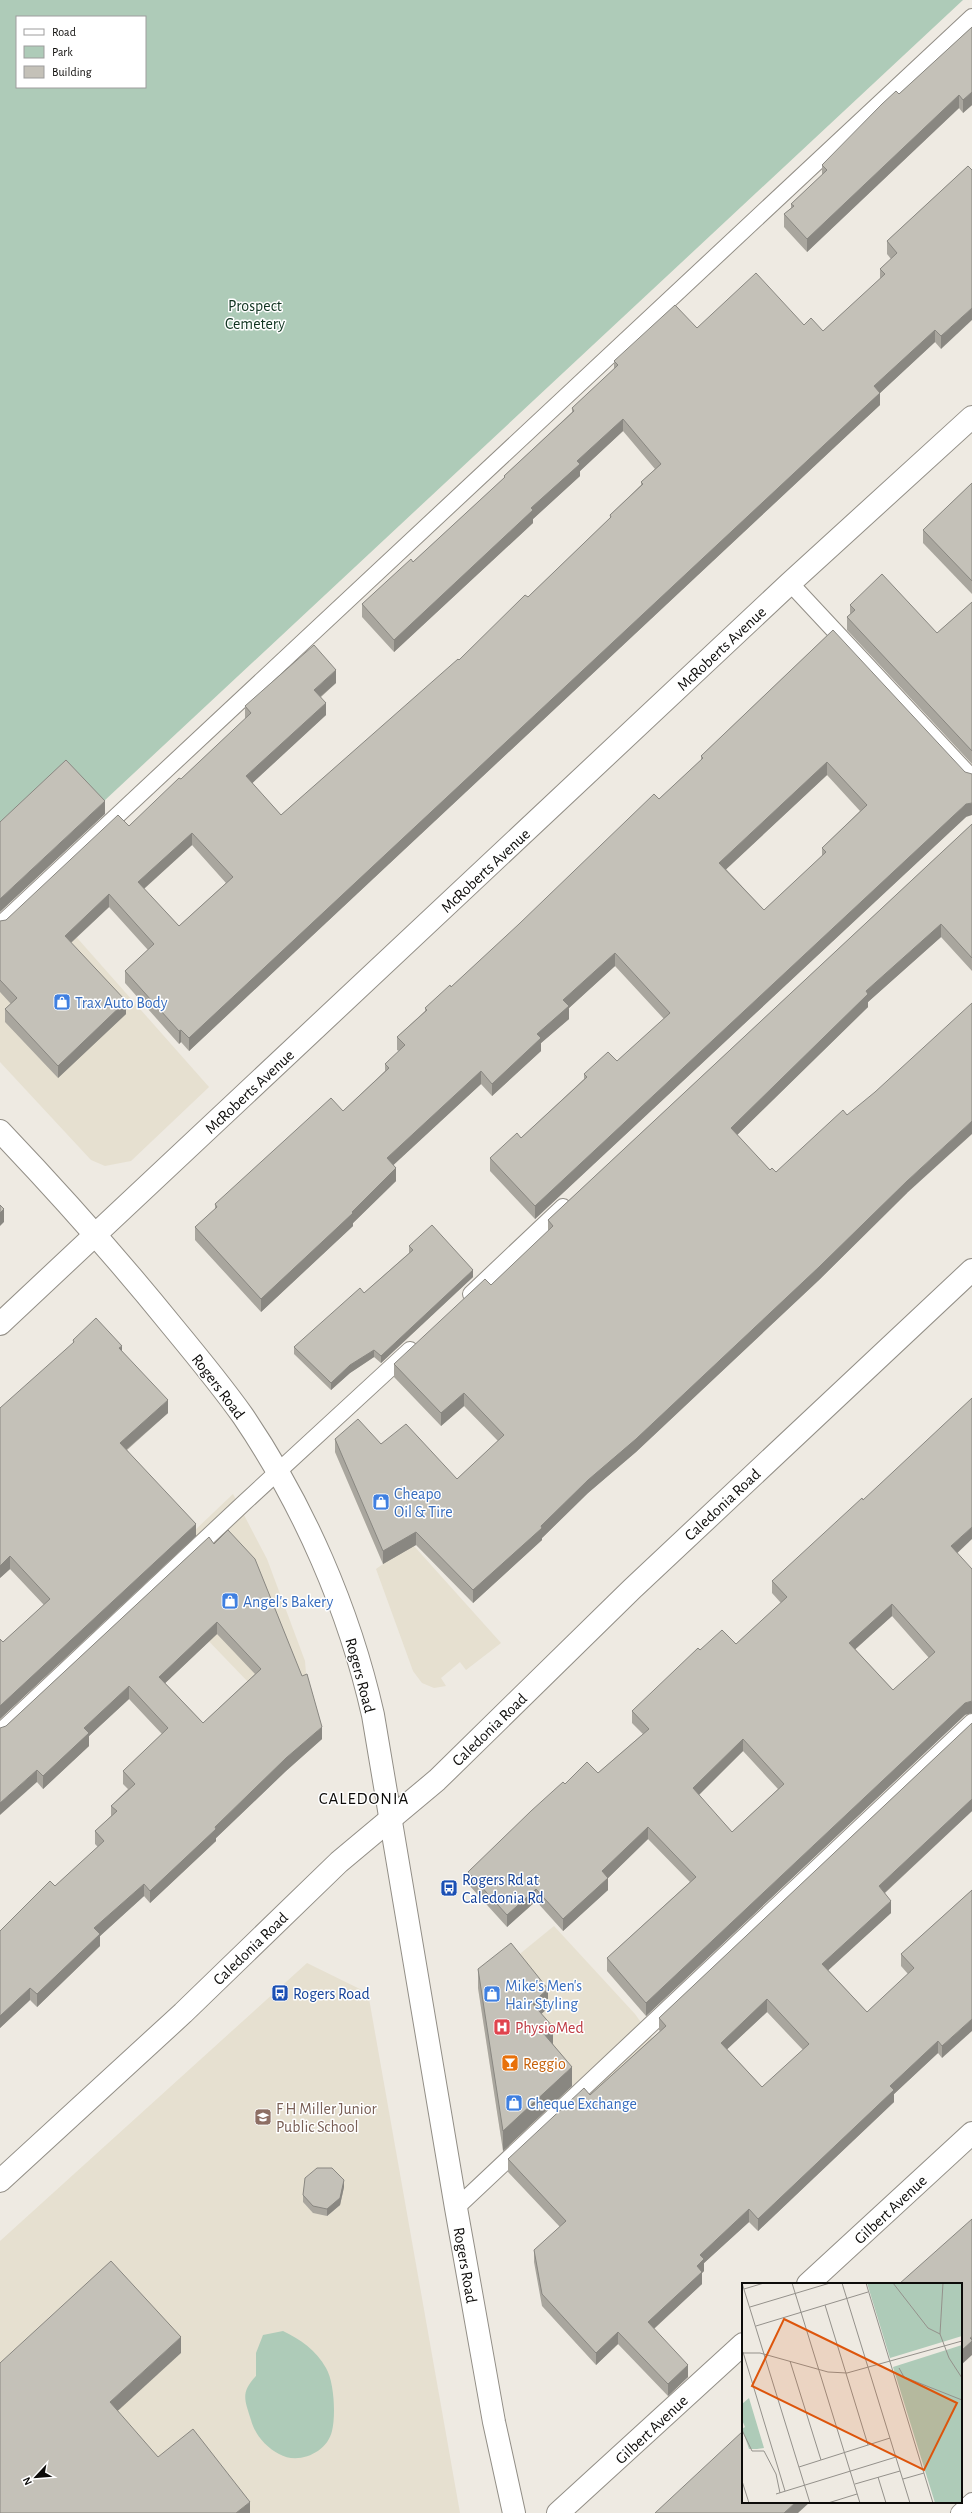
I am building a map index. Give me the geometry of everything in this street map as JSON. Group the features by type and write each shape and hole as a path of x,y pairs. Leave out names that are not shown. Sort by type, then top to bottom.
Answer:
{"street":[{"name":"McRoberts Avenue","path":"0,1324 790,583 972,417"},
{"name":"Rogers Road","path":"0,1131 96,1235 205,1366 242,1415 278,1472 309,1533 352,1637 373,1715 456,2208 494,2422 514,2513"},
{"name":"Caledonia Road","path":"0,2181 183,2013 339,1862 390,1821 437,1780 637,1583 972,1270"},
{"name":"Gilbert Avenue","path":"809,2283 972,2133"},
{"name":"Gilbert Avenue","path":"558,2513 742,2345"}],"lane":[{"path":"0,925 972,17"},
{"path":"790,583 972,778"},
{"path":"460,1303 577,1194"},
{"path":"0,1732 420,1341"},
{"path":"456,2208 972,1722"},
{"path":"959,2513 972,2501"}],"shaded area":[{"path":"48,905 209,1087 131,1161 105,1166 91,1160 0,1062 0,954"},
{"path":"358,1432 400,1507 414,1546 501,1643 466,1670 460,1662 441,1678 446,1686 434,1688 422,1683 413,1671 376,1569 383,1564 335,1452"},
{"path":"233,1494 267,1559 305,1661 307,1686 272,1707 172,1603 192,1533"},
{"path":"554,1926 635,2014 655,2042 511,2174 501,2137 478,1988"},
{"name":"F H Miller Junior Public School","path":"307,1963 368,1993 460,2513 5,2513 0,2508 0,2241"}],"green space":[{"name":"Prospect Cemetery","path":"0,0 963,0 0,898"},
{"path":"283,2331 301,2341 312,2350 322,2362 329,2374 334,2398 334,2416 332,2431 329,2439 318,2451 303,2457 287,2457 279,2454 265,2444 255,2431 245,2397 248,2387 256,2376 256,2353 263,2335"}],"building":[{"path":"972,27 972,92 963,100 959,95 807,239 784,214 794,206 791,204 827,170 822,165 882,104 896,91 899,94"},
{"path":"968,166 972,170 972,308 941,336 935,330 874,386 880,393 189,1038 181,1030 179,1031 125,971 154,944 109,894 65,936 126,1001 58,1066 5,1009 17,998 0,980 0,921 6,920 118,815 129,826 179,778 181,779 251,713 245,706 314,645 336,670 314,690 326,703 246,776 281,815 458,659 459,660 525,595 528,597 611,517 610,515 643,484 641,482 661,464 623,419 577,461 580,464 531,508 533,510 394,640 362,604 411,559 413,562 574,411 572,408 618,365 614,361 675,305 697,328 756,273 804,325 811,318 823,331 885,274 880,269 897,253 887,241","holes":["192,833 233,877 179,926 138,882"]},
{"path":"972,483 972,581 923,530"},
{"path":"882,574 937,633 972,602 972,751 847,617 855,610 850,605"},
{"path":"833,630 965,772 972,774 972,803 966,804 535,1206 490,1158 517,1133 521,1138 587,1077 584,1074 608,1052 617,1061 670,1013 615,953 563,1000 569,1006 537,1034 541,1038 492,1084 481,1071 387,1158 396,1168 352,1212 353,1213 261,1299 195,1227 217,1207 215,1204 331,1098 343,1111 389,1068 385,1064 405,1045 397,1037 427,1010 425,1008 450,985 451,987 519,924 654,794 659,799 703,758 701,756","holes":["827,762 867,805 822,848 826,852 764,910 719,863"]},
{"path":"66,760 105,801 0,899 0,822"},
{"path":"972,824 972,958 941,924 866,991 868,994 731,1128 770,1170 772,1168 776,1172 843,1110 847,1115 875,1092 972,1003 972,1121 636,1439 588,1480 541,1526 542,1528 473,1590 416,1532 383,1551 335,1439 358,1419 381,1444 406,1424 457,1479 504,1435 464,1393 441,1413 394,1364 485,1279 491,1285 553,1226 548,1220"},
{"path":"0,1205 4,1209 0,1213"},
{"path":"432,1225 473,1270 381,1356 374,1350 350,1365 331,1383 294,1347 360,1288 364,1293 413,1250 409,1246"},
{"path":"96,1318 122,1346 119,1348 168,1400 120,1443 196,1524 0,1706 0,1639 3,1642 50,1599 10,1556 0,1566 0,1408 74,1342 73,1340"},
{"path":"972,1398 972,1527 951,1546 972,1569 972,1701 965,1703 646,2003 607,1958 696,1877 648,1827 602,1871 608,1878 563,1919 536,1889 507,1915 468,1872 531,1811 563,1782 565,1784 587,1762 598,1773 649,1729 632,1711 698,1648 700,1650 722,1630 736,1644 787,1597 772,1581 862,1498 863,1500","holes":["892,1604 935,1652 893,1690 849,1643","743,1739 784,1784 732,1832 693,1788"]},
{"path":"228,1530 255,1559 302,1676 307,1674 322,1727 286,1758 215,1827 216,1829 150,1891 144,1884 94,1928 100,1934 37,1994 30,1988 0,2016 0,1931 50,1881 55,1886 104,1841 95,1831 117,1811 111,1806 135,1784 123,1771 168,1728 129,1686 84,1728 89,1733 43,1776 37,1770 0,1803 0,1728 6,1726 209,1537 214,1544","holes":["217,1622 261,1669 203,1723 159,1677"]},
{"path":"972,1723 972,1799 879,1886 891,1901 822,1964 867,2012 914,1968 901,1954 972,1890 972,2019 942,2046 938,2041 890,2086 894,2090 758,2219 749,2209 700,2255 704,2259 697,2266 702,2272 648,2322 688,2365 668,2384 618,2332 596,2353 542,2294 534,2250 566,2221 508,2159 584,2088 590,2095 666,2026 659,2018","holes":["767,1999 809,2044 762,2087 721,2043"]},
{"path":"511,1943 548,1989 532,2003 553,2027 544,2034 572,2067 503,2131 478,1969"},
{"path":"317,2168 332,2168 344,2180 340,2198 327,2209 313,2206 303,2195 305,2178"},
{"path":"972,2219 972,2337 970,2338 972,2341 962,2350 962,2283 900,2283"},
{"path":"111,2261 181,2337 110,2402 158,2457 193,2429 250,2502 236,2513 0,2513 0,2363"},
{"path":"742,2432 742,2503 795,2503 784,2513 655,2513"}],"place":[{"name":"Trax Auto Body","path":"62,1002"},
{"name":"Cheapo Oil & Tire","path":"381,1502"},
{"name":"Angel's Bakery","path":"230,1601"},
{"name":"Rogers Rd at Caledonia Rd","path":"449,1888"},
{"name":"Rogers Road","path":"280,1993"},
{"name":"Mike's Men's Hair Styling","path":"492,1994"},
{"name":"PhysioMed","path":"502,2027"},
{"name":"Reggio","path":"510,2063"},
{"name":"Cheque Exchange","path":"514,2103"},
{"name":"F H Miller Junior Public School","path":"263,2117"}],"district":[{"name":"CALEDONIA","path":"364,1798"}]}
